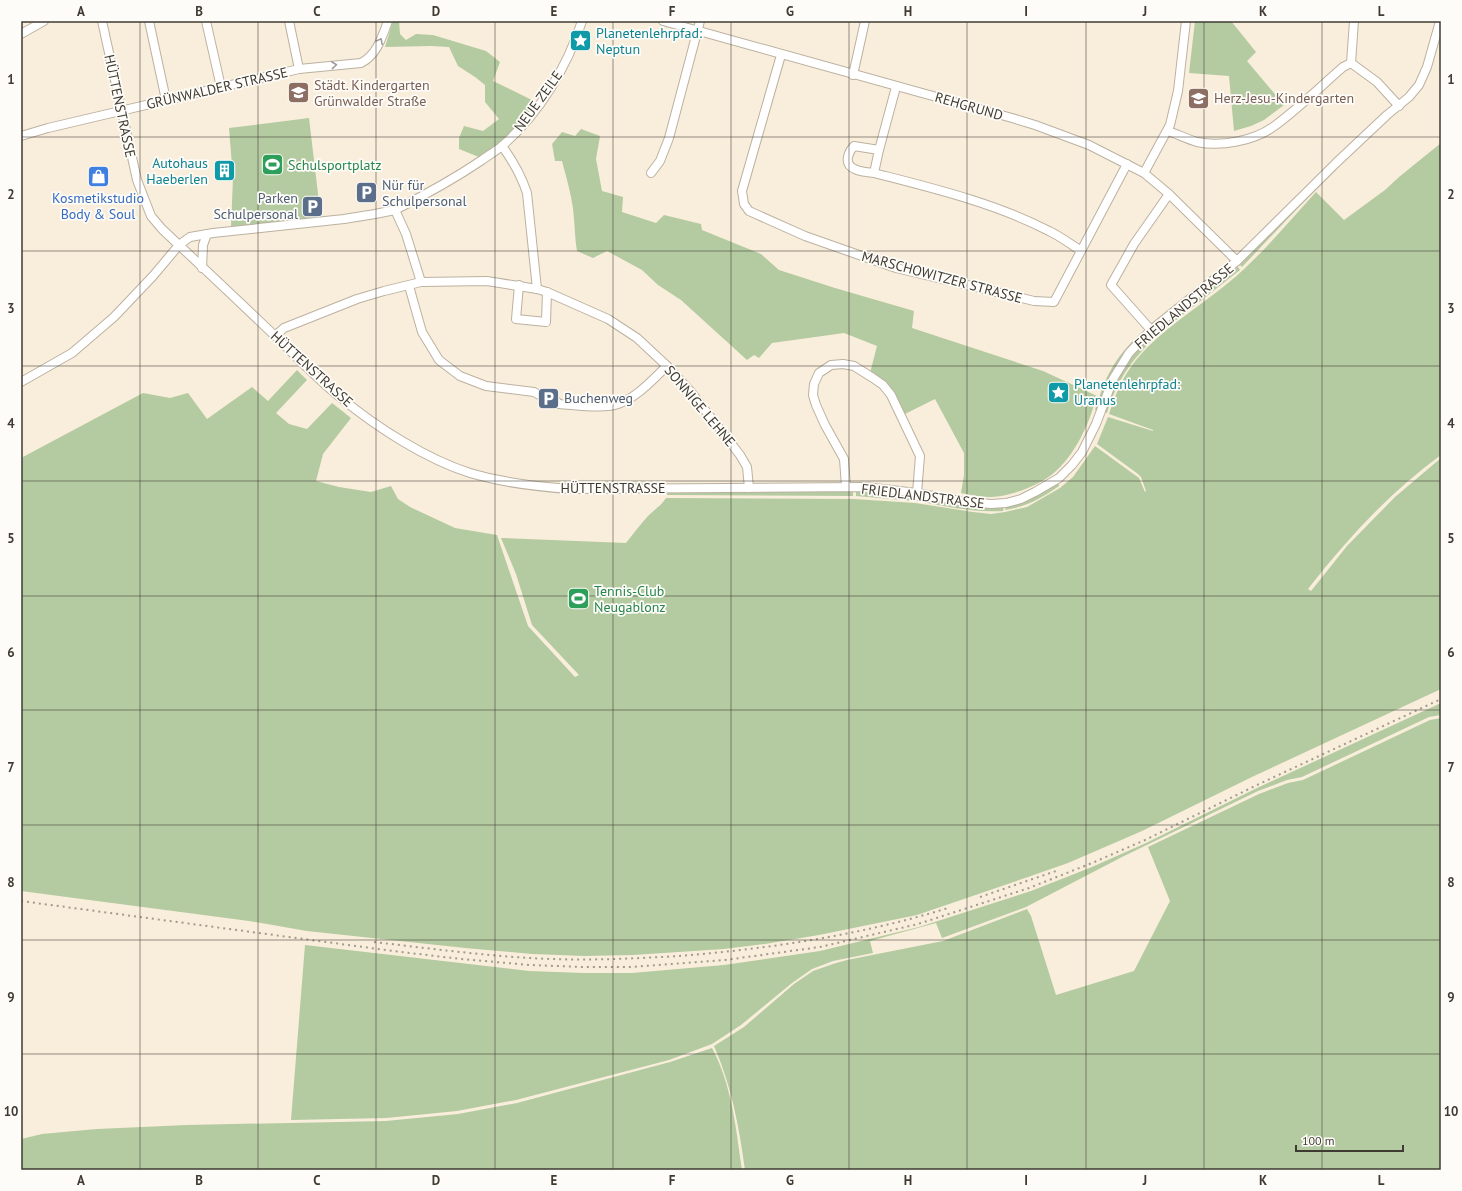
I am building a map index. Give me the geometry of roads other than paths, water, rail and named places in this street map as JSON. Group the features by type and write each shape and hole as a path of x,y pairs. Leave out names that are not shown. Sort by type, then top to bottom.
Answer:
{"street":[{"path":"21,34 44,21"},
{"name":"HÜTTENSTRASSE","path":"102,21 136,180 151,216 162,229 202,268 339,397 380,426 423,452 440,461 470,473 520,484 565,489 749,488"},
{"path":"149,21 166,100"},
{"path":"206,21 221,87"},
{"path":"289,21 299,69"},
{"name":"GRÜNWALDER STRASSE","path":"21,136 122,110 299,69 361,62 368,59 372,55 382,38 388,21"},
{"name":"NEUE ZEILE","path":"179,245 190,237 207,234 344,219 395,210 456,178 502,146 525,124 553,84 571,52 582,21"},
{"name":"REHGRUND","path":"663,21 1035,125 1089,145 1144,173 1169,194 1237,262"},
{"path":"650,173 660,161 669,138 700,21"},
{"path":"853,74 865,21"},
{"path":"1144,173 1168,131 1178,91 1186,21"},
{"path":"1350,63 1354,21"},
{"name":"FRIEDLANDSTRASSE","path":"749,488 865,488 917,493 974,503 1006,503 1021,500 1059,478 1072,465 1088,441 1113,379 1129,354 1151,330 1237,262 1298,200 1409,98 1419,85 1427,67 1440,21"},
{"name":"MARSCHOWITZER STRASSE","path":"781,55 742,191 744,204 749,211 805,236 896,268 1034,301 1054,302 1080,250 1127,164"},
{"path":"1168,131 1197,142 1220,144 1258,135 1273,127 1343,66 1350,63"},
{"path":"1350,63 1377,82 1399,106"},
{"path":"874,173 896,86"},
{"path":"502,146 513,161 527,193 537,289"},
{"path":"879,150 854,146 850,150 847,160 854,170 874,173 985,205 1049,231 1080,250"},
{"path":"1151,330 1111,285 1134,244 1169,194"},
{"path":"395,210 406,234 421,282"},
{"path":"202,268 203,245 207,234"},
{"path":"21,382 72,353 108,322 153,276 179,245"},
{"name":"SONNIGE LEHNE","path":"275,336 284,328 357,299 421,282 487,280 547,292 608,319 637,338 668,366 691,392 740,455 747,467 749,488"},
{"path":"518,285 516,319 546,322 547,292"},
{"path":"409,286 422,332 439,360 460,376 486,386 534,392 541,396 553,398 559,404 590,406 615,405 638,393 668,366"},
{"path":"846,487 844,459 825,425 816,406 813,395 814,384 819,373 831,365 843,364 854,366 873,378 883,385 891,395 920,456 917,493"}],"railway":[{"path":"21,901 393,951 530,965 631,967 725,960 820,947 918,924 1029,888 1092,863 1145,840 1257,785 1441,699"},
{"path":"980,897 1056,871"},
{"path":"374,942 510,957 548,959 604,959 678,956 814,940 882,926 948,908"}],"place":[{"name":"Planetenlehrpfad: Neptun","path":"580,41"},
{"name":"Städt. Kindergarten Grünwalder Straße","path":"298,93"},
{"name":"Herz-Jesu-Kindergarten","path":"1198,98"},
{"name":"Schulsportplatz","path":"273,165"},
{"name":"Autohaus Haeberlen","path":"224,171"},
{"name":"Kosmetikstudio Body & Soul","path":"98,176"},
{"name":"Nür für Schulpersonal","path":"367,193"},
{"name":"Parken Schulpersonal","path":"313,206"},
{"name":"Planetenlehrpfad: Uranus","path":"1059,392"},
{"name":"Buchenweg","path":"549,398"},
{"name":"Tennis-Club Neugablonz","path":"579,599"}]}
